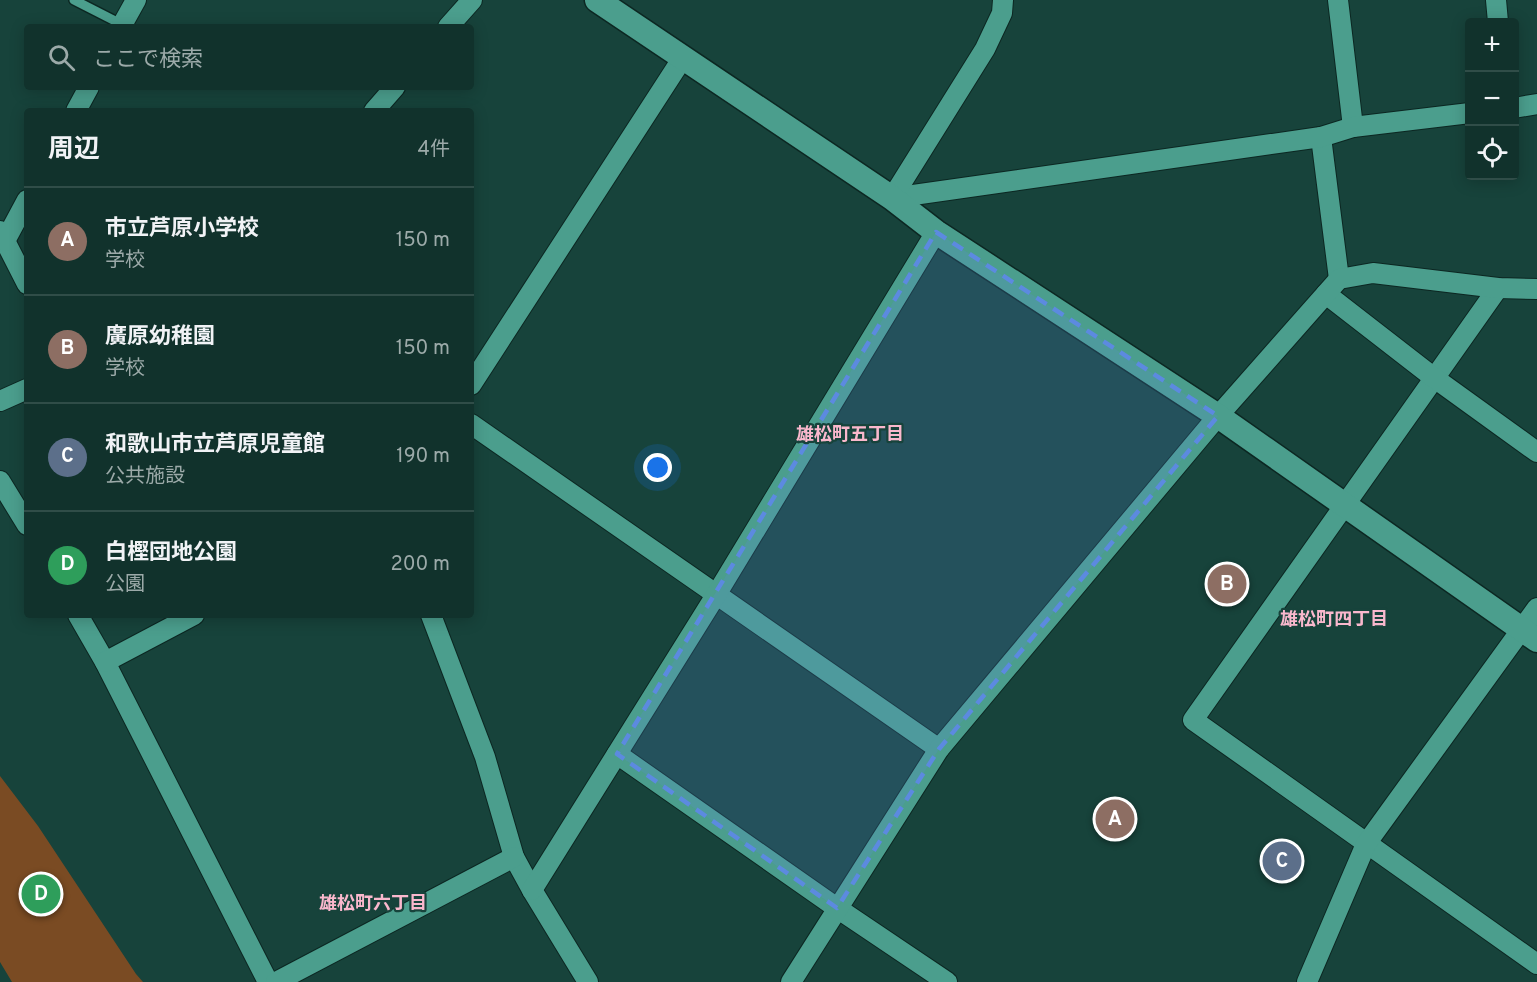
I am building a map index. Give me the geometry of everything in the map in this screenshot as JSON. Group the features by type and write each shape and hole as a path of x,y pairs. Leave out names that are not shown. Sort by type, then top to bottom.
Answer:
{"street":[{"path":"123,24 136,0"},
{"path":"451,24 472,0"},
{"path":"597,0 892,198 936,232 1218,416 1529,635"},
{"path":"892,198 985,49 1002,13 1003,0"},
{"path":"1338,0 1353,127"},
{"path":"1496,0 1498,18"},
{"path":"474,380 682,59"},
{"path":"78,108 87,90"},
{"path":"377,108 393,90"},
{"path":"1519,107 1537,104"},
{"path":"892,198 1321,137 1353,127 1465,114"},
{"path":"1321,137 1339,279"},
{"path":"24,204 2,236 24,278"},
{"path":"532,890 716,595 936,232"},
{"path":"791,982 939,749 1218,416 1339,279 1373,273 1498,288 1537,289"},
{"path":"1498,288 1193,720 1537,964"},
{"path":"1326,294 1433,377 1537,452"},
{"path":"0,401 24,390"},
{"path":"474,426 939,749"},
{"path":"0,481 24,520"},
{"path":"1307,982 1365,844 1529,635 1537,608"},
{"path":"80,618 105,662 268,982"},
{"path":"105,662 188,618"},
{"path":"433,618 485,757 514,857 588,982"},
{"path":"617,754 947,982"},
{"path":"276,982 514,857"}],"lane":[{"path":"74,0 118,24"}],"highlighted area":[{"path":"936,232 1218,416 939,749 837,908 617,754"}],"shaded area":[{"path":"0,776 38,826 143,982 12,982 0,962"}],"place":[{"name":"廣原幼稚園","path":"1227,584"},
{"name":"市立芦原小学校","path":"1115,819"},
{"name":"和歌山市立芦原児童館","path":"1282,861"},
{"name":"白樫団地公園","path":"41,894"}],"district":[{"name":"雄松町五丁目","path":"850,434"},
{"name":"雄松町四丁目","path":"1334,619"},
{"name":"雄松町六丁目","path":"373,903"}]}
